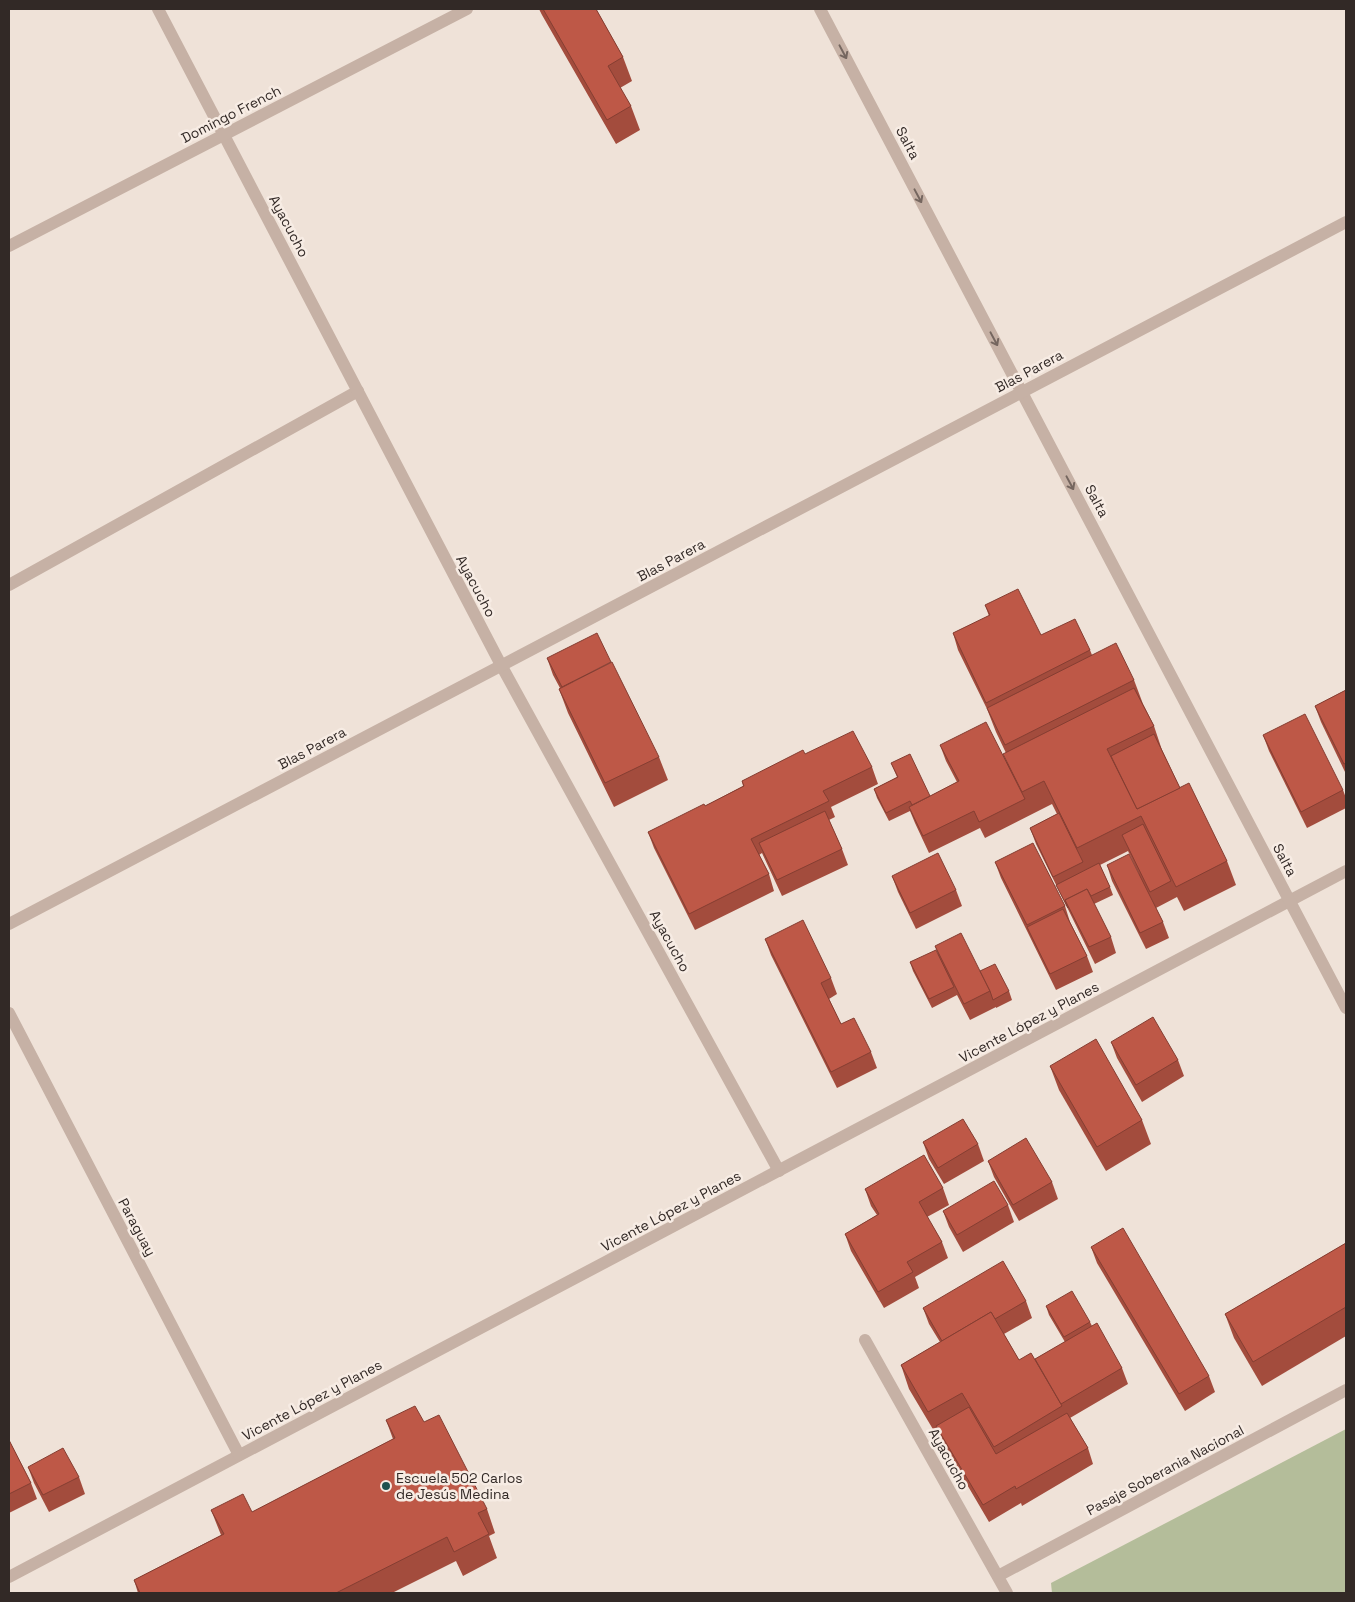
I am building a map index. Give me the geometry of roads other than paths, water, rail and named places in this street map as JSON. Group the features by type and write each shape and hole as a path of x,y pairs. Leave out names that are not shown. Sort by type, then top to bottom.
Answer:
{"street":[{"name":"Ayacucho","path":"158,9 501,665 779,1170"},
{"name":"Domingo French","path":"9,246 467,9"},
{"name":"Salta","path":"820,9 1346,1008"},
{"name":"Blas Parera","path":"9,924 1346,222"},
{"path":"9,585 358,391"},
{"name":"Vicente López y Planes","path":"9,1577 1346,871"},
{"name":"Paraguay","path":"9,1013 240,1456"},
{"name":"Ayacucho","path":"865,1340 1007,1593"},
{"name":"Pasaje Soberania Nacional","path":"998,1576 1346,1390"}],"place":[{"name":"Escuela 502 Carlos de Jesús Medina","path":"386,1486"}]}
